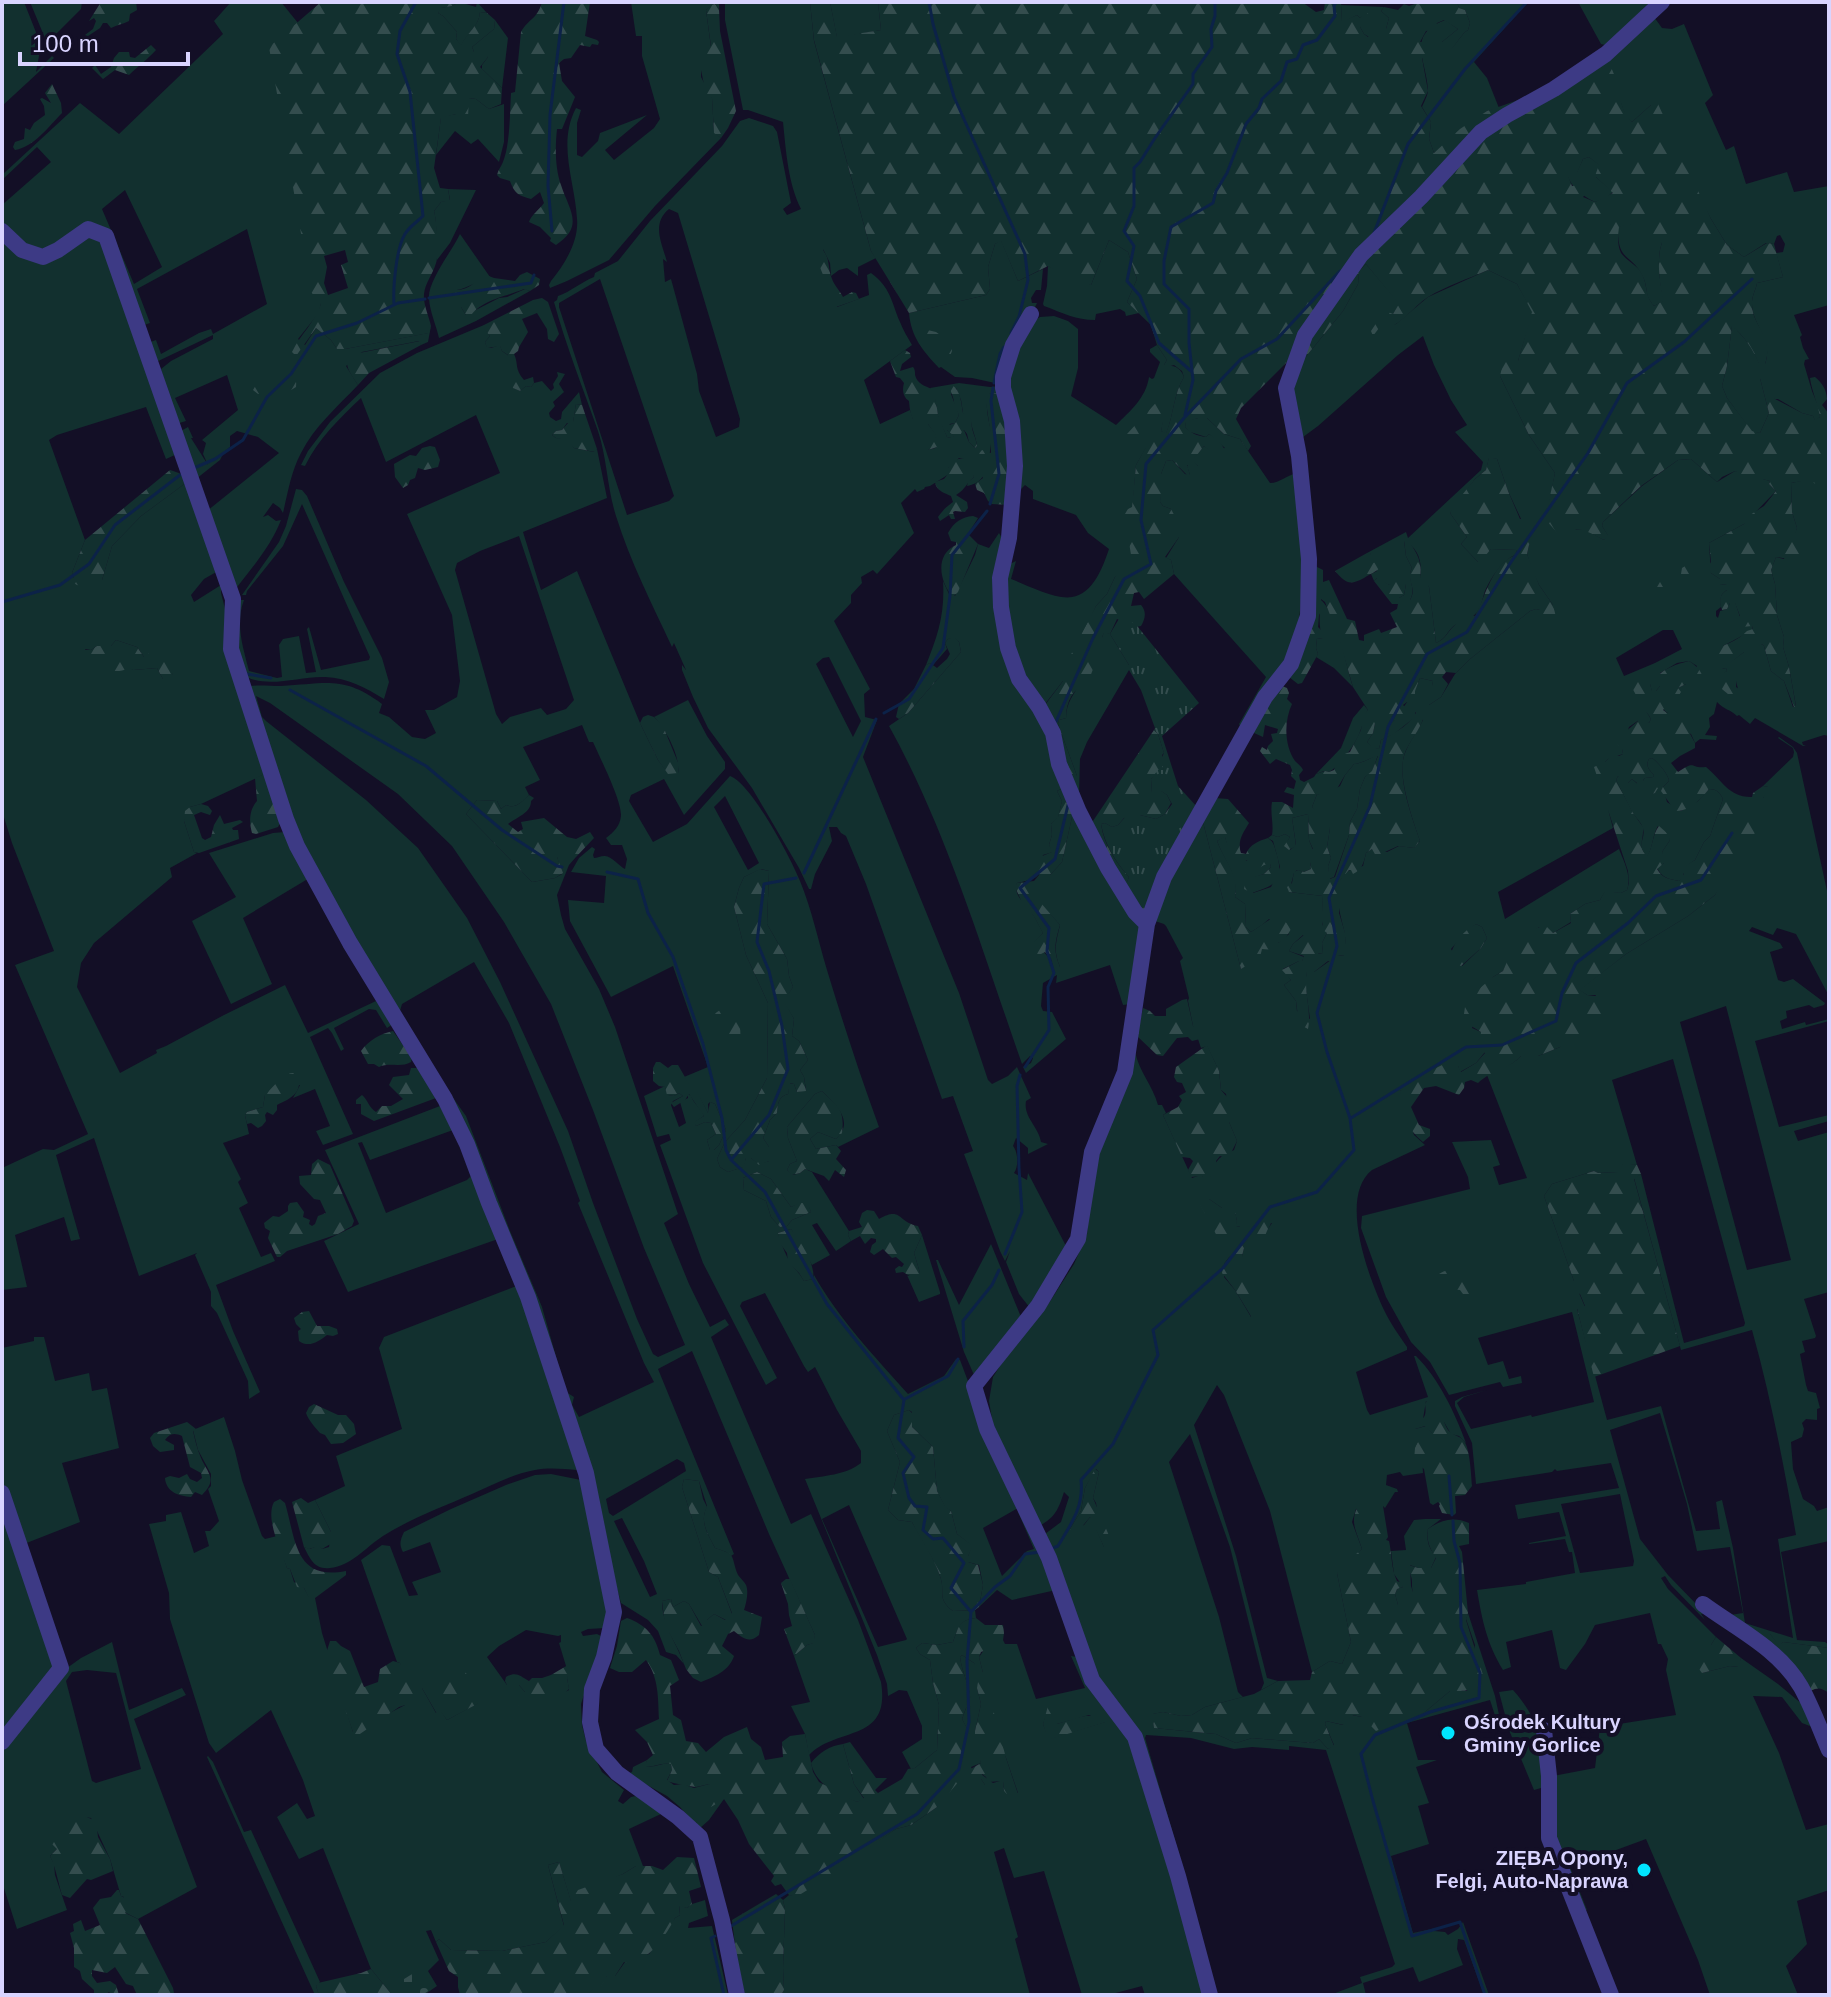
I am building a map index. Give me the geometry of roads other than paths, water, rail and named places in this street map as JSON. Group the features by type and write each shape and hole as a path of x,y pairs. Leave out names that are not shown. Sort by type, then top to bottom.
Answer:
{"street":[{"path":"1210,1995 1178,1876 1135,1737 1092,1680 1049,1558 987,1429 974,1386 1038,1306 1078,1239 1092,1152 1125,1072 1147,924 1164,877 1265,697 1291,664 1308,616 1307,529 1299,456 1286,388 1305,335 1361,255 1421,197 1481,132 1606,54 1662,2"},
{"path":"2,231 22,250 43,257 88,229 106,236 233,599 231,649 286,819 297,846 350,943 445,1099 467,1144 528,1297 586,1473 614,1612 604,1657 592,1689 590,1722 596,1749 617,1773 678,1817 700,1837 722,1920 737,1995"},
{"path":"1031,314 1013,345 1003,377 1012,421 1015,466 1009,538 1000,578 1008,648 1019,679 1053,733 1059,764 1086,826 1135,912 1147,924"},
{"path":"2,1493 61,1668 2,1742"},
{"path":"1703,1604 1757,1640 1788,1669 1801,1687 1829,1750"},
{"path":"1544,1730 1549,1776 1549,1838 1611,1995"}],"waterway":[{"path":"394,304 399,249 405,234 423,216 410,92 397,54 400,31 416,2"},
{"path":"552,231 548,186 550,115 564,2"},
{"path":"929,2 954,97 1025,254 1028,280 1019,317 1011,333"},
{"path":"1191,371 1159,343 1140,296 1127,281 1134,246 1124,231 1134,206 1134,168 1193,84 1193,74 1212,47 1215,2"},
{"path":"1185,415 1193,380 1189,309 1164,284 1164,261 1171,227 1213,203 1246,124 1262,99 1281,81 1287,62 1297,59 1303,45 1317,40 1335,16 1336,2"},
{"path":"1374,233 1408,144 1465,69 1527,2"},
{"path":"1055,724 1093,638 1124,579 1151,564 1141,520 1146,464 1184,418 1241,359 1277,339 1340,271"},
{"path":"429,298 531,283 534,275"},
{"path":"1053,1548 1058,1546 1076,1515 1081,1480 1113,1444 1158,1355 1153,1330 1223,1268 1270,1207 1317,1192 1354,1150 1350,1118 1317,1013 1337,946 1329,898 1370,806 1388,727 1427,654 1467,632 1511,562 1588,453 1627,383 1684,342 1752,279"},
{"path":"194,468 215,459 243,440 267,397 291,374 316,336 357,323 398,303 425,299"},
{"path":"994,383 1004,347"},
{"path":"990,504 999,474 991,401 993,388"},
{"path":"2,602 60,585 89,564 115,525 180,475"},
{"path":"884,713 909,699 943,648 952,555 987,511"},
{"path":"247,674 271,678"},
{"path":"290,690 426,766 502,830 562,867"},
{"path":"804,873 876,719"},
{"path":"1025,1067 1049,1030 1048,987 1054,973 1047,951 1049,928 1020,888 1055,859 1068,805"},
{"path":"1351,1118 1466,1047 1502,1045 1556,1021 1562,993 1576,963 1628,923 1656,896 1701,880 1732,833"},
{"path":"607,872 638,879 648,913 673,957 703,1044 730,1158"},
{"path":"731,1926 917,1814 959,1769 969,1722 967,1661 971,1612 951,1588 964,1563 943,1538 933,1539 923,1530 927,1507 915,1506 909,1498 903,1473 914,1457 898,1438 904,1400 827,1304 765,1192 731,1160 769,1115 788,1069 769,971 757,942 764,884 796,878"},
{"path":"1005,1254 1022,1212 1017,1086 1020,1075"},
{"path":"964,1347 963,1321 992,1285 999,1270"},
{"path":"905,1399 948,1376 958,1359"},
{"path":"1449,1476 1452,1515"},
{"path":"1453,1521 1460,1563 1461,1627 1480,1673 1479,1698 1430,1712 1375,1735 1361,1754 1412,1936 1460,1922 1485,1995"},
{"path":"971,1612 1010,1576 1025,1554 1040,1552"},
{"path":"715,1936 711,1938 724,1995"}],"place":[{"name":"Ośrodek Kultury Gminy Gorlice","path":"1448,1733"},
{"name":"ZIĘBA Opony, Felgi, Auto-Naprawa","path":"1644,1870"}]}
